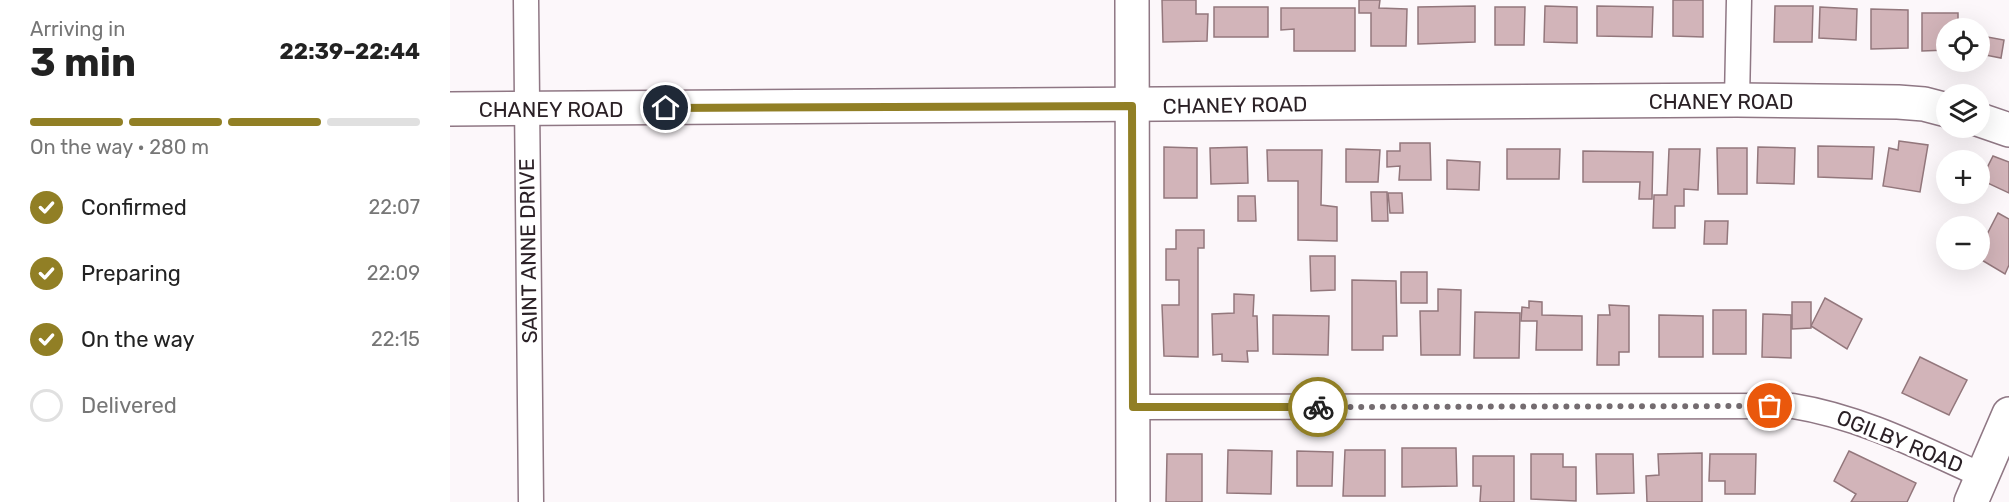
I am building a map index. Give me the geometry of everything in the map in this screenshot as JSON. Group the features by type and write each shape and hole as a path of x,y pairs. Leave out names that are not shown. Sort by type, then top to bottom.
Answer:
{"street":[{"name":"SAINT ANNE DRIVE","path":"526,0 531,502"},
{"path":"1132,0 1133,502"},
{"path":"1737,100 1739,0"},
{"name":"CHANEY ROAD","path":"450,109 1737,100 1898,102 1936,107"},
{"path":"1990,123 2009,129"},
{"name":"OGILBY ROAD","path":"1133,407 1794,406 1825,411 1856,420 1977,489"},
{"path":"1977,489 2009,414"}],"building":[{"path":"1162,0 1196,0 1196,14 1208,14 1207,41 1163,42"},
{"path":"1359,0 1380,0 1379,8 1407,9 1406,46 1371,46 1371,13 1359,13"},
{"path":"1673,0 1703,0 1703,37 1673,36"},
{"path":"1475,6 1475,42 1418,44 1418,7"},
{"path":"1545,6 1577,7 1577,43 1544,42"},
{"path":"1597,6 1653,7 1652,37 1597,36"},
{"path":"1775,6 1813,6 1812,42 1774,42"},
{"path":"1214,7 1268,7 1268,37 1214,37"},
{"path":"1495,7 1525,7 1524,45 1495,45"},
{"path":"1820,7 1857,9 1856,40 1819,38"},
{"path":"1281,8 1355,8 1355,51 1294,51 1294,29 1281,30"},
{"path":"1871,9 1908,10 1908,48 1871,49"},
{"path":"1922,13 1958,13 1958,18 1936,18 1936,50 1922,51"},
{"path":"1990,37 2004,40 2001,58 1990,56"},
{"path":"1899,141 1928,145 1920,192 1883,186 1889,148 1898,150"},
{"path":"1400,143 1430,143 1431,180 1399,180 1400,166 1387,167 1387,151 1400,151"},
{"path":"1818,146 1874,147 1872,179 1818,177"},
{"path":"1164,147 1197,148 1197,198 1164,198"},
{"path":"1247,147 1248,183 1211,184 1210,148"},
{"path":"1758,147 1795,148 1794,184 1757,183"},
{"path":"1717,148 1747,148 1747,194 1718,194"},
{"path":"1346,149 1380,150 1378,182 1346,182"},
{"path":"1507,149 1560,149 1559,179 1507,179"},
{"path":"1669,149 1700,149 1698,190 1684,189 1684,206 1675,206 1675,228 1653,228 1654,195 1667,195"},
{"path":"1267,150 1322,150 1321,205 1337,207 1337,241 1298,240 1298,181 1268,181"},
{"path":"1583,151 1653,152 1652,199 1639,199 1640,182 1583,182"},
{"path":"1993,156 2009,162 2009,193 1990,184 1990,162"},
{"path":"1447,160 1480,162 1479,190 1447,189"},
{"path":"1371,192 1387,192 1388,221 1372,221"},
{"path":"1388,193 1402,193 1403,213 1390,213"},
{"path":"1238,196 1255,196 1256,221 1238,221"},
{"path":"1998,213 2009,219 2009,265 2005,274 1990,265 1990,229"},
{"path":"1705,221 1728,221 1727,244 1704,244"},
{"path":"1176,230 1204,230 1204,248 1198,248 1198,357 1164,356 1162,305 1179,305 1179,280 1166,280 1166,249 1176,249"},
{"path":"1310,256 1335,256 1335,290 1311,291"},
{"path":"1401,272 1427,272 1427,303 1401,303"},
{"path":"1352,280 1396,281 1397,336 1383,336 1383,350 1352,350"},
{"path":"1438,289 1461,290 1460,355 1421,355 1420,311 1438,311"},
{"path":"1234,294 1254,295 1253,316 1257,316 1258,351 1247,351 1248,362 1222,361 1222,354 1213,355 1212,314 1234,313"},
{"path":"1825,298 1862,319 1847,349 1811,326"},
{"path":"1529,301 1542,302 1542,315 1582,316 1582,350 1536,350 1537,321 1521,321 1522,307 1529,308"},
{"path":"1792,302 1811,302 1811,328 1792,329"},
{"path":"1609,305 1629,306 1629,352 1619,352 1619,365 1597,365 1598,315 1610,315"},
{"path":"1713,310 1746,310 1746,354 1713,354"},
{"path":"1475,312 1520,313 1519,358 1474,358"},
{"path":"1763,314 1791,315 1791,358 1762,357"},
{"path":"1273,315 1329,316 1328,355 1273,354"},
{"path":"1659,315 1703,316 1703,357 1659,357"},
{"path":"1920,357 1967,380 1949,415 1902,393"},
{"path":"1402,448 1456,448 1457,486 1402,487"},
{"path":"1228,450 1272,451 1271,494 1227,493"},
{"path":"1345,450 1385,450 1385,496 1343,496"},
{"path":"1297,451 1333,452 1332,486 1297,486"},
{"path":"1849,451 1916,483 1907,502 1851,502 1856,494 1834,481"},
{"path":"1702,453 1702,502 1647,502 1646,476 1659,475 1658,454"},
{"path":"1167,454 1202,454 1202,502 1166,502"},
{"path":"1531,454 1563,454 1563,467 1576,467 1576,501 1531,499"},
{"path":"1596,454 1633,454 1634,493 1597,494"},
{"path":"1710,454 1756,454 1755,494 1725,494 1725,481 1709,481"},
{"path":"1473,456 1514,456 1514,502 1480,502 1481,486 1473,486"}],"way so far":[{"path":"1318,407 1770,406"}],"route":[{"path":"666,108 1132,106 1133,407 1318,407"}]}
